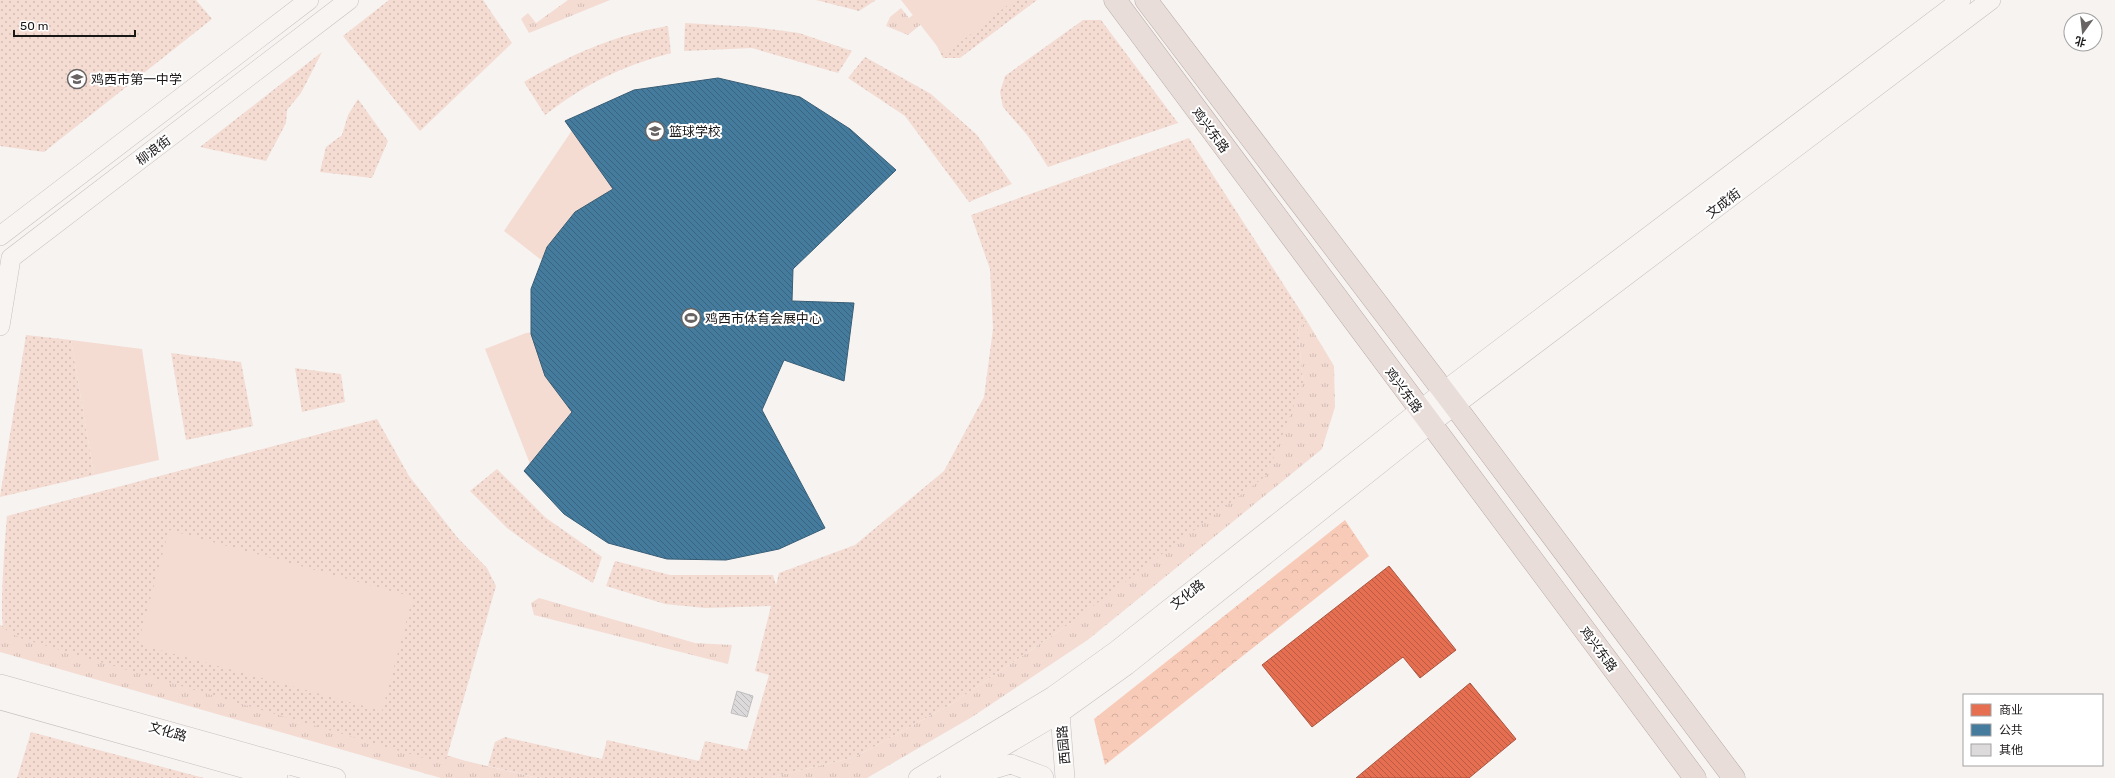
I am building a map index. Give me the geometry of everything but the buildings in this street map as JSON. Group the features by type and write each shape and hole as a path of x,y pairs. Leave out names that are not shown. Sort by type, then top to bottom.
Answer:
{"highway":[{"name":"鸡兴东路","path":"1115,0 1425,418 1695,778"},
{"name":"鸡兴东路","path":"1146,0 1734,778"}],"main road":[{"name":"柳浪街","path":"0,236 309,0"},
{"name":"柳浪街","path":"6,258 349,0"},
{"name":"文成街","path":"1449,399 1961,0"},
{"name":"文成街","path":"1449,399 1985,2"},
{"path":"0,242 6,258 0,326"},
{"name":"文化路","path":"918,778 1128,665 1449,399"},
{"name":"文化路","path":"0,684 336,778"},
{"name":"文化路","path":"0,700 278,778"},
{"name":"文化路","path":"950,778 1056,704"},
{"name":"西园路","path":"1056,704 1065,778"},
{"path":"962,778 1011,764 1043,776 1044,778"}],"green space":[{"name":"鸡西市第一中学","path":"0,0 196,0 212,19 44,152 0,146"},
{"path":"389,0 483,0 512,43 420,131 343,36"},
{"path":"568,0 610,0 529,33 521,19 528,13 536,23"},
{"path":"816,0 876,0 859,11"},
{"path":"901,0 1012,0 1013,1 944,55"},
{"path":"1009,0 1037,0 960,58 943,58 935,42"},
{"path":"923,7 931,16 908,35 886,26 890,17 901,8 909,18"},
{"path":"1083,20 1101,20 1178,123 1048,167 1028,136 1003,107 1000,92 1005,76"},
{"path":"685,23 754,27 799,33 852,51 838,73 752,48 684,51"},
{"path":"668,26 671,53 636,64 605,77 575,94 545,115 524,82 576,54 612,40"},
{"path":"322,52 301,93 287,110 286,123 266,161 200,147"},
{"path":"865,57 931,94 977,135 1012,184 969,202 905,116 848,78"},
{"path":"358,99 388,141 372,178 320,172 326,147 342,135 348,115"},
{"path":"577,123 623,196 573,269 540,259 504,231"},
{"path":"1189,138 1307,321 1298,329 1303,382 1267,475 1072,622 953,703 855,757 768,778 538,778 488,766 495,742 505,737 602,759 607,740 699,761 705,741 747,750 769,675 755,671 771,606 705,608 665,604 606,586 615,561 670,575 773,575 776,585 779,573 855,545 944,471 984,397 993,329 990,269 971,215"},
{"path":"1307,321 1334,366 1335,407 1322,449 1089,639 972,717 867,778 768,778 855,757 953,703 1072,622 1303,382 1298,329"},
{"path":"565,329 595,413 532,469 485,349 526,333"},
{"path":"26,335 71,340 94,475 0,497"},
{"path":"71,340 142,349 159,460 94,475"},
{"path":"171,353 241,362 253,426 186,440"},
{"path":"295,368 341,374 345,402 302,412"},
{"path":"377,419 409,476 457,537 487,568 496,586 446,760 430,760 23,639 4,628 2,618 2,590 7,516"},
{"path":"497,469 546,518 602,557 593,583 540,552 507,528 470,491"},
{"path":"1345,520 1369,556 1105,765 1094,719"},
{"path":"169,530 413,597 382,711 138,644"},
{"path":"539,598 695,643 732,645 728,664 534,615 531,603"},
{"path":"0,625 466,761 538,778 441,778 0,652"},
{"path":"31,732 204,778 17,778"}],"place":[{"name":"鸡西市第一中学","path":"77,79"},
{"name":"篮球学校","path":"655,131"},
{"name":"鸡西市体育会展中心","path":"691,318"}]}
